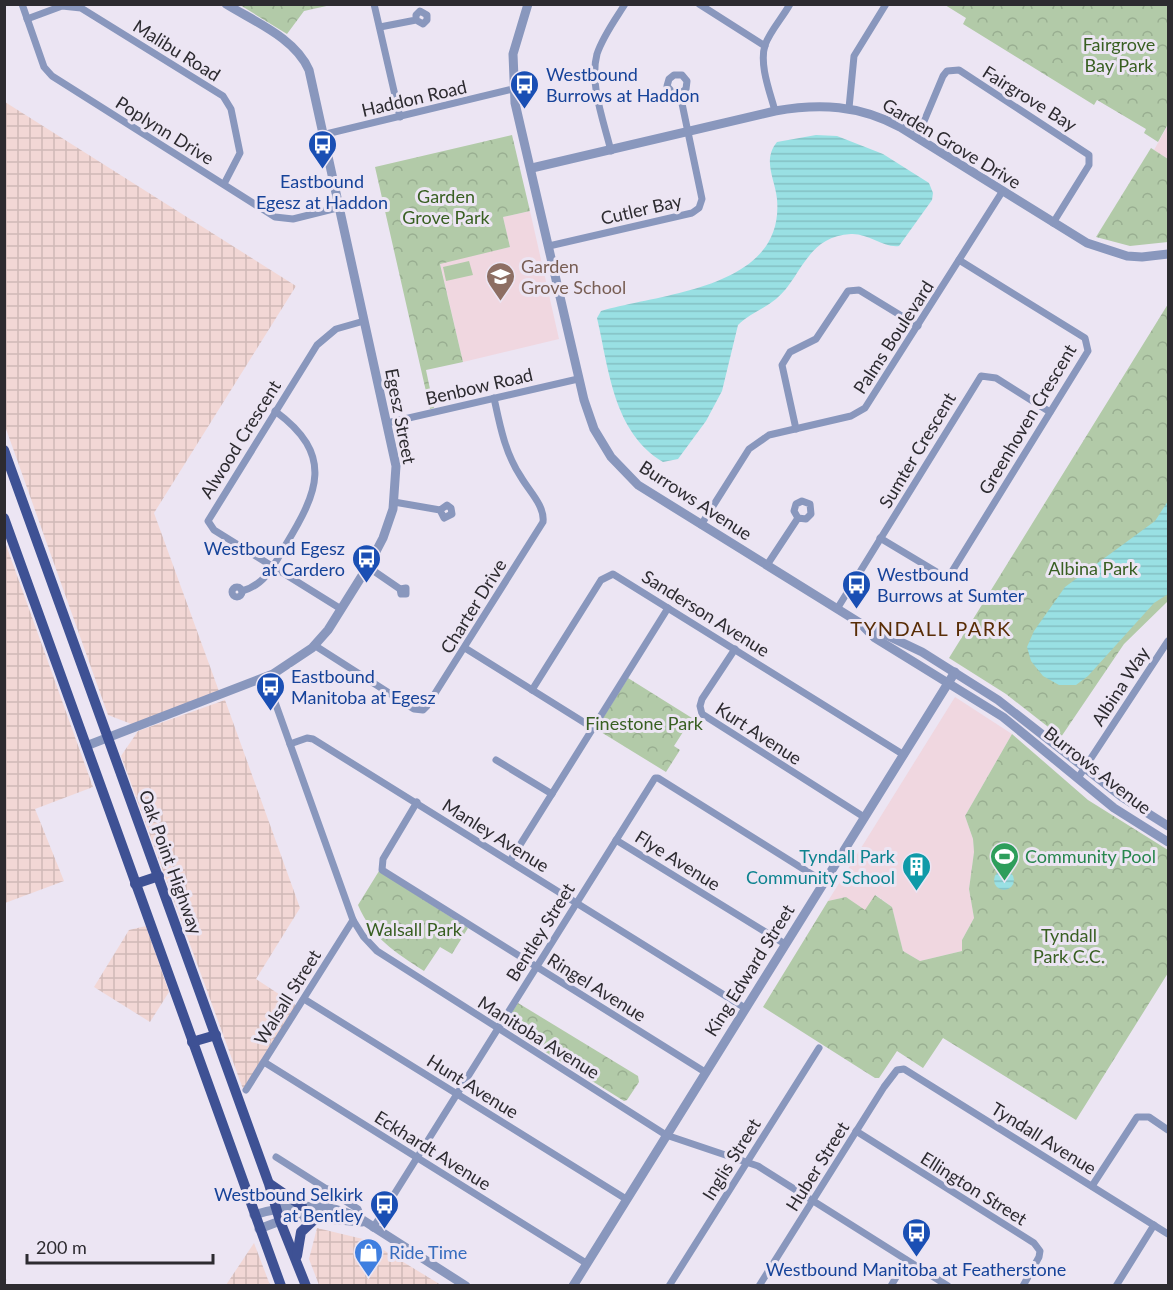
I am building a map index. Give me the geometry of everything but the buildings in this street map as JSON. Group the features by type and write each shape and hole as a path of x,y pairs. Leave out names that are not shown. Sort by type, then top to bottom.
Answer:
{"main road":[{"name":"Oak Point Highway","path":"4,450 9,475 109,737 269,1184 280,1221 306,1286"},
{"path":"4,518 280,1286"},
{"path":"135,884 159,876"},
{"path":"192,1042 216,1035"},
{"path":"269,1184 302,1206"},
{"path":"300,1268 297,1256 300,1236 304,1227 320,1211"}],"street":[{"name":"Poplynn Drive","path":"22,4 44,67 51,76 275,217 285,220 337,208"},
{"name":"Egesz Street","path":"86,746 266,677 281,670 314,645 368,567 386,531 394,502 396,466 337,208 309,70 301,55 289,44 226,4"},
{"path":"374,4 400,117"},
{"name":"Burrows Avenue","path":"528,4 513,54 513,89 588,415 611,457 638,485 701,525 860,623 880,630 955,672 1021,716 1122,797 1168,826"},
{"path":"611,151 597,89 596,61 606,35 626,4"},
{"path":"699,4 765,46"},
{"path":"775,111 764,65 765,46 790,4"},
{"path":"849,108 854,56 886,4"},
{"name":"Malibu Road","path":"27,19 62,6 81,8 223,96 231,109 240,153 224,184"},
{"path":"380,27 416,20"},
{"name":"Fairgrove Bay","path":"917,138 947,71 955,69 968,76 1089,155 1089,165 1053,223"},
{"name":"Haddon Road","path":"321,135 513,89"},
{"path":"680,94 688,133"},
{"name":"Garden Grove Drive","path":"532,168 775,111 814,105 849,108 877,116 917,138 1002,192 1099,249 1142,257 1168,254"},
{"name":"Cutler Bay","path":"549,246 692,213 699,208 702,199 688,133"},
{"name":"Palms Boulevard","path":"701,525 753,445 769,435 850,416 866,408 1002,192"},
{"name":"Greenhoven Crescent","path":"880,538 940,574 951,573 1088,351 1088,342 959,260"},
{"path":"795,429 782,370 784,360 790,352 816,339 848,291 859,290 918,326"},
{"name":"Alwood Crescent","path":"341,609 214,530 208,521 317,345 336,329 364,321"},
{"name":"Sumter Crescent","path":"837,609 981,376 996,378 1050,412"},
{"name":"Benbow Road","path":"387,423 579,379"},
{"name":"Charter Drive","path":"314,645 418,711 428,706 544,518 543,511 512,462 501,430 494,398"},
{"path":"242,591 259,584 272,567 308,508 315,478 306,444 298,430 275,411"},
{"path":"394,502 440,510"},
{"path":"767,565 798,518"},
{"path":"368,567 400,589"},
{"name":"Sanderson Avenue","path":"532,690 604,576 618,576 904,754"},
{"path":"510,861 668,608"},
{"name":"Burrows Avenue","path":"860,623 875,638 1003,717 1114,808 1168,842"},
{"name":"Albina Way","path":"1078,778 1168,641"},
{"path":"465,648 593,728"},
{"name":"Kurt Avenue","path":"735,649 702,699 700,706 702,714 864,818"},
{"name":"King Edward Street","path":"573,1286 955,672"},
{"name":"Manitoba Avenue","path":"266,677 354,920 363,936 378,951 666,1135 747,1162 813,1200 948,1286"},
{"name":"Manley Avenue","path":"290,744 308,738 313,739 745,1008"},
{"path":"496,760 552,794"},
{"name":"Bentley Street","path":"373,1228 655,778 824,882"},
{"name":"Ringel Avenue","path":"417,802 383,859 382,870 705,1072"},
{"name":"Flye Avenue","path":"616,840 785,945"},
{"name":"Walsall Street","path":"246,1090 354,920"},
{"name":"Hunt Avenue","path":"304,999 626,1199"},
{"name":"Inglis Street","path":"669,1286 819,1048"},
{"name":"Eckhardt Avenue","path":"264,1062 586,1263"},
{"name":"Huber Street","path":"759,1286 856,1131 897,1070 904,1068"},
{"name":"Tyndall Avenue","path":"904,1068 1168,1234"},
{"path":"1092,1186 1137,1117 1149,1117 1168,1130"},
{"name":"Ellington Street","path":"856,1131 1034,1244 1040,1251 1040,1257 1023,1286"},
{"path":"276,1157 358,1209 362,1222"},
{"path":"259,1228 320,1211 330,1201 328,1190"},
{"path":"254,1215 277,1208 302,1206 362,1222 466,1286"},
{"path":"1116,1286 1154,1225"},
{"path":"891,1286 906,1260"}],"shaded area":[{"path":"5,102 296,286 154,513 220,694 134,725 108,715 5,426"},
{"path":"1168,125 1168,159 1154,150"},
{"name":"Garden Grove School","path":"530,211 559,339 463,362 440,263 510,247 503,217"},
{"path":"5,542 93,787 35,809 64,881 5,903"},
{"path":"955,697 1012,734 965,816 973,839 974,852 969,889 974,918 962,940 962,951 920,961 903,951 892,907 876,895 865,911 846,897 828,901"},
{"path":"225,700 300,908 256,979 297,1006 243,1089 121,756 138,731"},
{"path":"146,926 169,992 150,1022 94,987 129,930"},
{"path":"317,1228 367,1240 441,1285 319,1285 309,1259"},
{"path":"254,1243 270,1285 226,1285"}],"green space":[{"path":"240,5 331,5 304,11 287,34"},
{"name":"Fairgrove Bay Park","path":"945,5 1168,5 1168,124 1158,142 1144,133 1146,129 1097,100 1094,105 963,24 966,18"},
{"name":"Garden Grove Park","path":"512,135 530,211 503,217 510,247 440,264 463,362 426,370 434,408 430,409 375,167"},
{"path":"1151,148 1168,159 1168,242 1130,246 1096,237"},
{"path":"469,261 473,275 446,281 443,267"},
{"name":"Albina Park","path":"1168,304 1168,601 1124,644 1061,737 1006,694 949,658"},
{"name":"Finestone Park","path":"628,678 692,718 674,746 680,750 666,772 596,729"},
{"name":"Tyndall Park C.C.","path":"1012,734 1088,800 1168,850 1168,973 1076,1120 943,1038 923,1068 897,1051 879,1078 875,1078 763,1007 828,901 846,897 865,910 875,895 892,907 903,951 920,961 962,951 962,940 974,918 969,889 974,852 973,839 965,816"},
{"name":"Walsall Park","path":"379,871 468,928 452,954 440,947 424,971 377,935 358,905"},
{"path":"518,1003 638,1076 639,1082 627,1100 624,1101 507,1028 506,1021"}],"water":[{"path":"816,135 837,136 883,154 929,183 933,193 932,200 899,246 887,245 851,234 824,242 814,250 785,291 738,325 722,391 706,421 678,459 663,462 646,449 633,434 623,417 610,378 597,318 601,311 686,291 715,282 741,269 761,252 774,229 777,199 770,163 773,149 777,142"},
{"path":"1168,501 1168,594 1154,603 1088,676 1076,685 1059,685 1043,676 1031,661 1027,647 1034,631 1065,587 1155,521"},
{"name":"Community Pool","path":"1000,870 1008,870 1014,876 1014,884 1008,890 1000,890 994,884 994,876"}],"railway":[{"path":"4,1278 10,1286"}],"place":[{"name":"Westbound Burrows at Haddon","path":"525,110"},
{"name":"Eastbound Egesz at Haddon","path":"322,170"},
{"name":"Garden Grove School","path":"500,302"},
{"name":"Westbound Egesz at Cardero","path":"366,584"},
{"name":"Westbound Burrows at Sumter","path":"856,610"},
{"name":"Eastbound Manitoba at Egesz","path":"270,712"},
{"name":"Community Pool","path":"1004,882"},
{"name":"Tyndall Park Community School","path":"916,892"},
{"name":"Westbound Selkirk at Bentley","path":"384,1230"},
{"name":"Westbound Manitoba at Featherstone","path":"916,1258"},
{"name":"Ride Time","path":"368,1278"}],"district":[{"name":"TYNDALL PARK","path":"931,628"}]}
